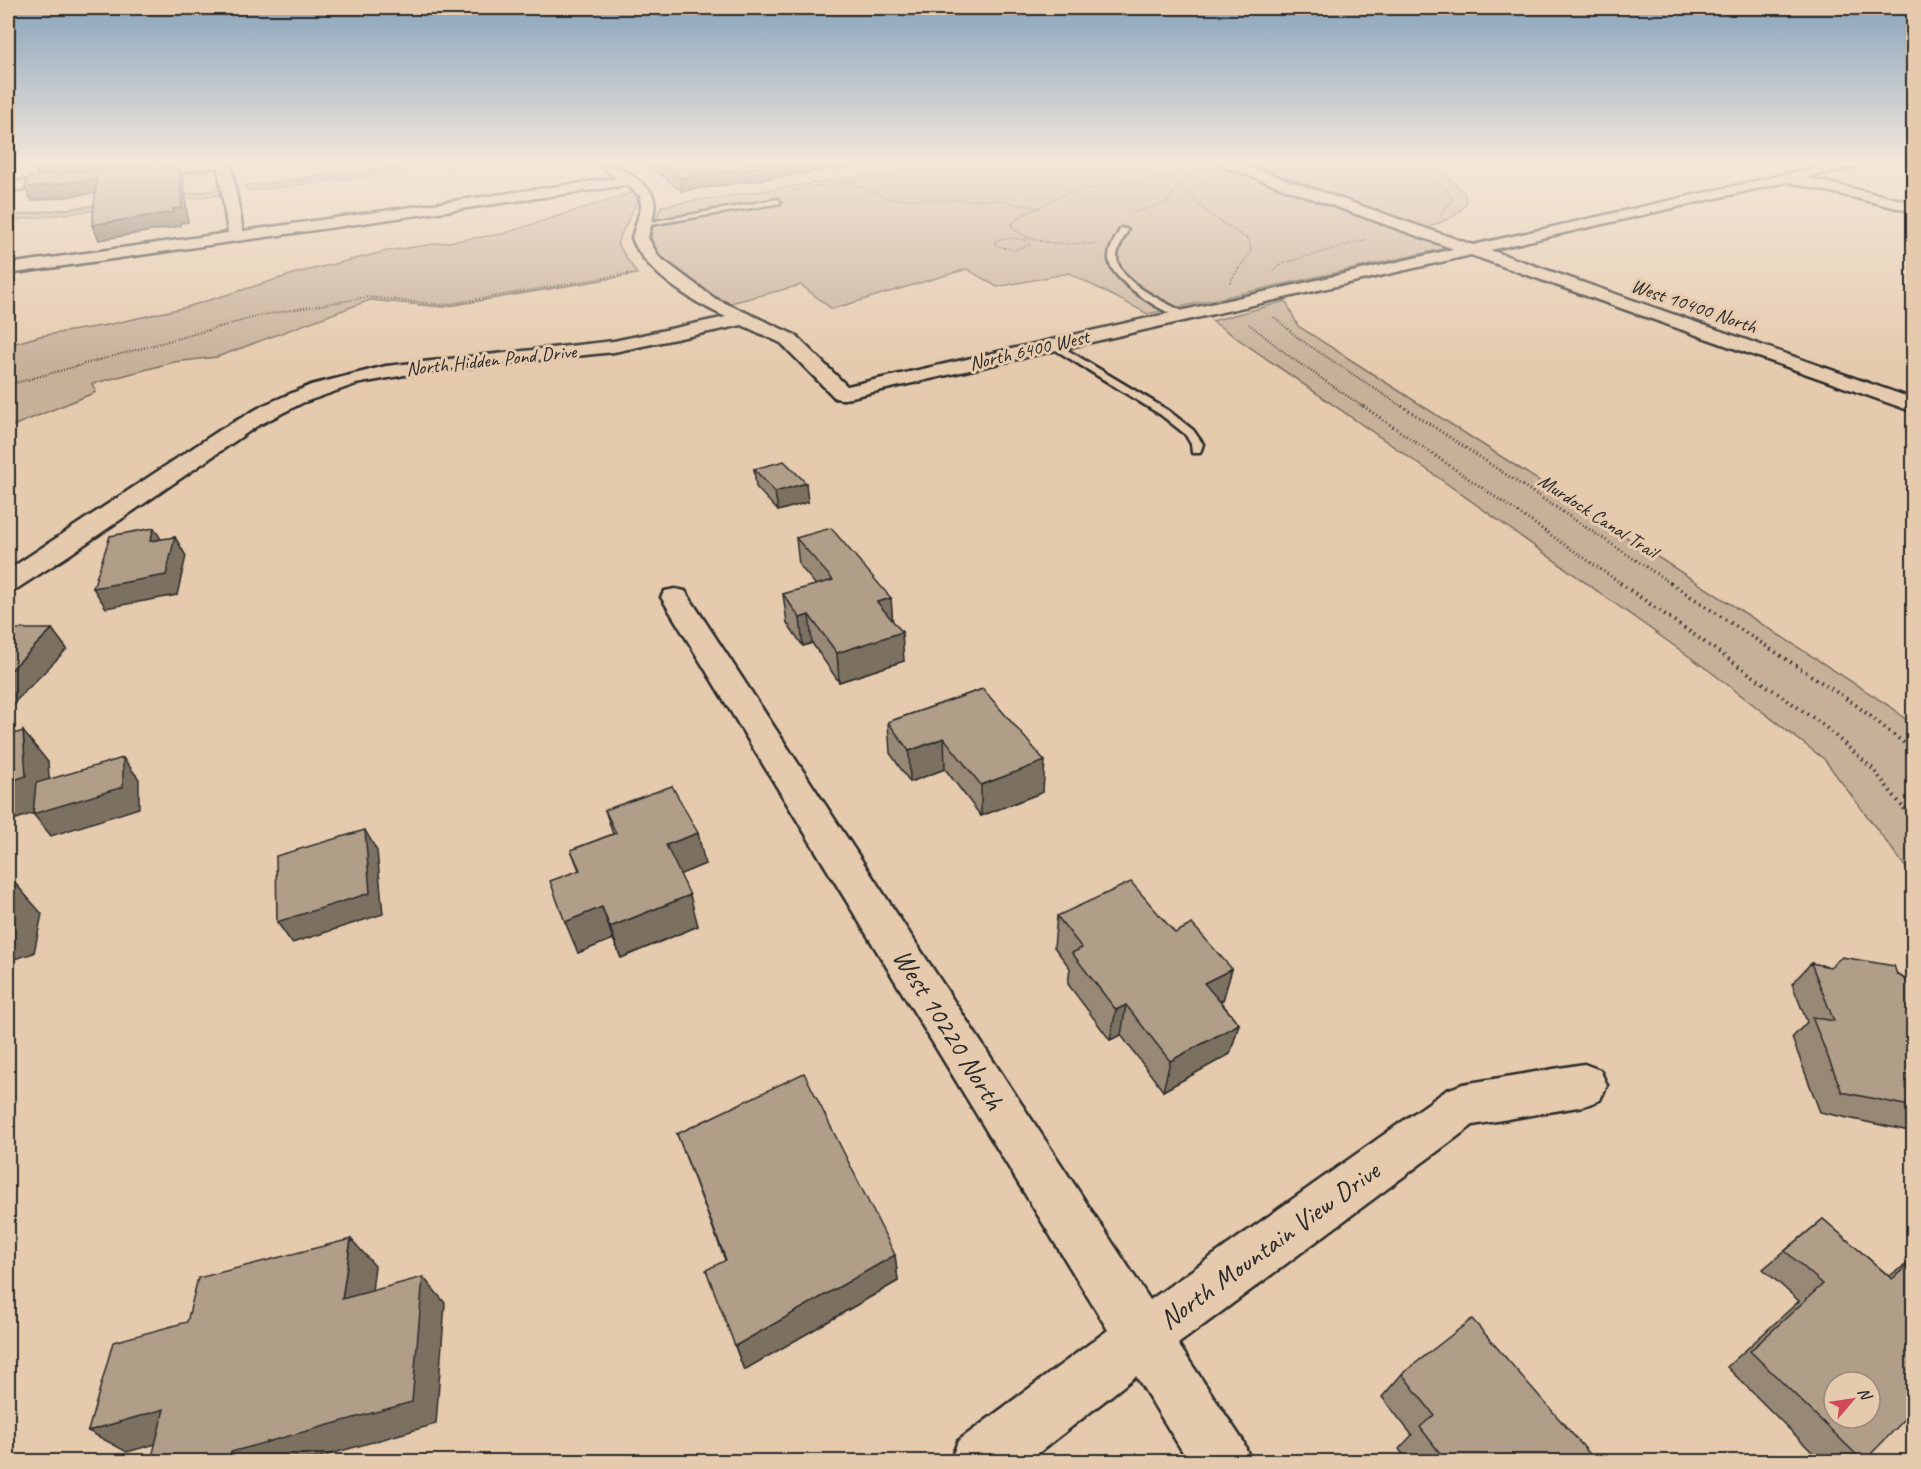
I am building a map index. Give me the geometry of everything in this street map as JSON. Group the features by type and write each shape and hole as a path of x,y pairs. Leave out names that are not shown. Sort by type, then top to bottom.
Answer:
{"street":[{"path":"235,231 236,235"},
{"path":"8,269 268,231"},
{"path":"642,231 640,238 653,261 708,302 742,319"},
{"name":"West 10400 North","path":"1417,231 1914,406"},
{"name":"North 6400 West","path":"742,319 788,339 843,393 1550,231"},
{"name":"North Hidden Pond Drive","path":"8,582 92,529 254,418 318,389 358,378 454,361 595,350 638,343 742,319"},
{"name":"West 10220 North","path":"675,597 1222,1461"},
{"name":"North Mountain View Drive","path":"979,1461 1144,1336 1463,1105 1584,1084"}],"lane":[{"path":"1124,231 1113,257 1115,269 1142,293 1183,315"},
{"path":"1054,345 1166,413 1189,432 1197,444 1196,452"}],"path":[{"path":"1015,231 1031,238 1117,246"},
{"path":"1231,286 1230,280 1251,250 1249,240 1234,231"},
{"path":"1024,240 1030,245 1018,250 1000,248 995,245 995,241 1001,239 1031,238"},
{"path":"8,385 263,315 368,297 443,305 637,272"},
{"name":"Murdock Canal Trail","path":"1273,316 1298,338 1856,705 1914,750"},
{"path":"1246,320 1254,329 1293,358 1823,724 1873,769 1914,821"}],"shaded area":[{"path":"513,231 623,231 617,243 637,274 443,307 370,300 217,357 174,362 92,384 96,392 8,428 8,345 40,336 107,325 187,307 297,273 387,251"},
{"path":"652,231 1407,231 1443,243 1442,249 1148,314 1069,273 997,287 967,269 832,309 801,285 727,304 674,268 656,251 651,238"},
{"path":"1286,301 1298,326 1894,709 1913,726 1913,877 1824,759 1711,672 1429,471 1212,321"}],"building":[{"path":"784,461 806,483 775,492 754,469"},
{"path":"154,528 150,541 175,537 166,575 93,588 110,536"},
{"path":"831,528 891,598 877,602 902,632 837,653 809,615 800,618 783,594 833,580 796,538"},
{"path":"8,629 52,629 8,673"},
{"path":"983,689 1045,761 981,785 944,738 909,751 888,722"},
{"path":"23,731 26,776 8,782 8,736"},
{"path":"123,758 123,787 33,814 36,783"},
{"path":"672,786 698,833 666,845 690,895 610,927 602,907 565,922 550,881 580,870 571,850 616,833 605,810"},
{"path":"365,830 370,893 277,922 276,856"},
{"path":"14,882 8,907 8,884"},
{"path":"1131,882 1175,933 1192,924 1232,969 1204,983 1239,1024 1170,1061 1126,1005 1116,1010 1072,953 1082,948 1057,916"},
{"path":"1842,957 1894,966 1897,974 1914,985 1914,1107 1842,1092 1812,1017 1834,1021 1811,963 1830,967"},
{"path":"804,1073 895,1255 735,1346 706,1270 726,1260 677,1134"},
{"path":"1823,1219 1892,1279 1914,1260 1914,1410 1864,1461 1831,1430 1882,1430 1882,1370 1822,1370 1822,1421 1750,1351 1823,1284 1785,1251"},
{"path":"351,1239 342,1299 423,1277 412,1402 231,1452 230,1461 151,1461 164,1409 88,1431 113,1342 187,1322 198,1278"},
{"path":"1472,1319 1596,1461 1446,1461 1420,1427 1434,1415 1402,1374"}]}
